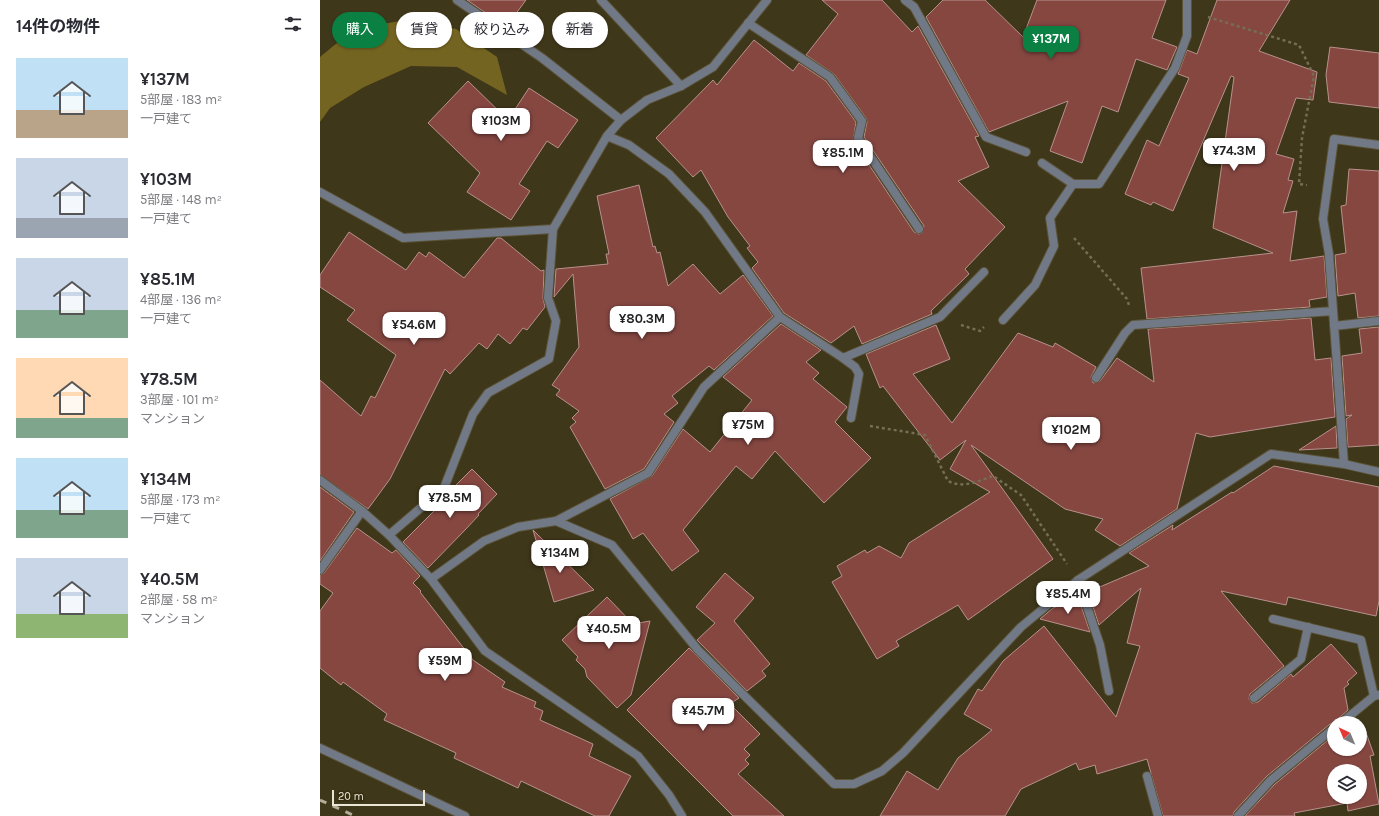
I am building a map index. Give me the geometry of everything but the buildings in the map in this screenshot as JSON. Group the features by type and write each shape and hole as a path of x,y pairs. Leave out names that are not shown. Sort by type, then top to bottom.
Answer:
{"street":[{"path":"457,0 542,58 621,120"},
{"path":"601,0 681,86"},
{"path":"389,534 444,488 473,414 488,393 549,359 556,321 548,298 553,229 607,136 621,120 647,100 681,86 713,67 768,0"},
{"path":"905,0 914,7 986,137 1026,152"},
{"path":"1042,163 1073,184 1099,184 1175,68 1187,36 1187,0"},
{"path":"748,23 830,77 862,121 858,138 919,229"},
{"path":"607,136 629,145 669,174 700,206 780,317 843,358 854,367 859,374 851,418"},
{"path":"1344,464 1334,311 1329,254 1323,219 1326,189 1334,139 1379,145"},
{"path":"1003,320 1036,285 1054,246 1050,218 1073,184"},
{"path":"320,192 403,238 553,229"},
{"path":"843,358 940,317 984,272"},
{"path":"1096,378 1125,333 1133,325 1334,311"},
{"path":"431,580 484,541 518,527 556,521 648,474 704,388 780,317"},
{"path":"1334,326 1379,321"},
{"path":"556,521 612,545 698,650 834,784 854,784 882,771 903,753 1021,627 1078,580 1271,454 1344,464 1379,472"},
{"path":"320,480 362,511 389,534 431,580 486,651 638,756 669,795 682,816"},
{"path":"320,570 362,511"},
{"path":"1078,580 1100,645 1109,691"},
{"path":"1273,619 1362,640 1376,695 1350,716"},
{"path":"1254,698 1301,659 1308,627"},
{"path":"1238,816 1271,780 1327,734"},
{"path":"320,748 466,816"},
{"path":"1146,776 1158,816"}],"path":[{"path":"1186,10 1299,45 1314,76 1302,138 1299,184 1326,189"},
{"path":"1070,234 1127,299 1133,325"},
{"path":"851,418 866,425 925,435 948,481 955,485 963,485 993,476 1021,495 1078,580"}],"shaded area":[{"path":"396,22 396,48 452,48 452,28 456,29 460,32 460,48 484,48 497,57 507,95 457,67 411,66 364,87 330,108 320,122 320,57 332,47 388,48 388,23"}],"railway":[{"path":"320,800 355,816"}]}
